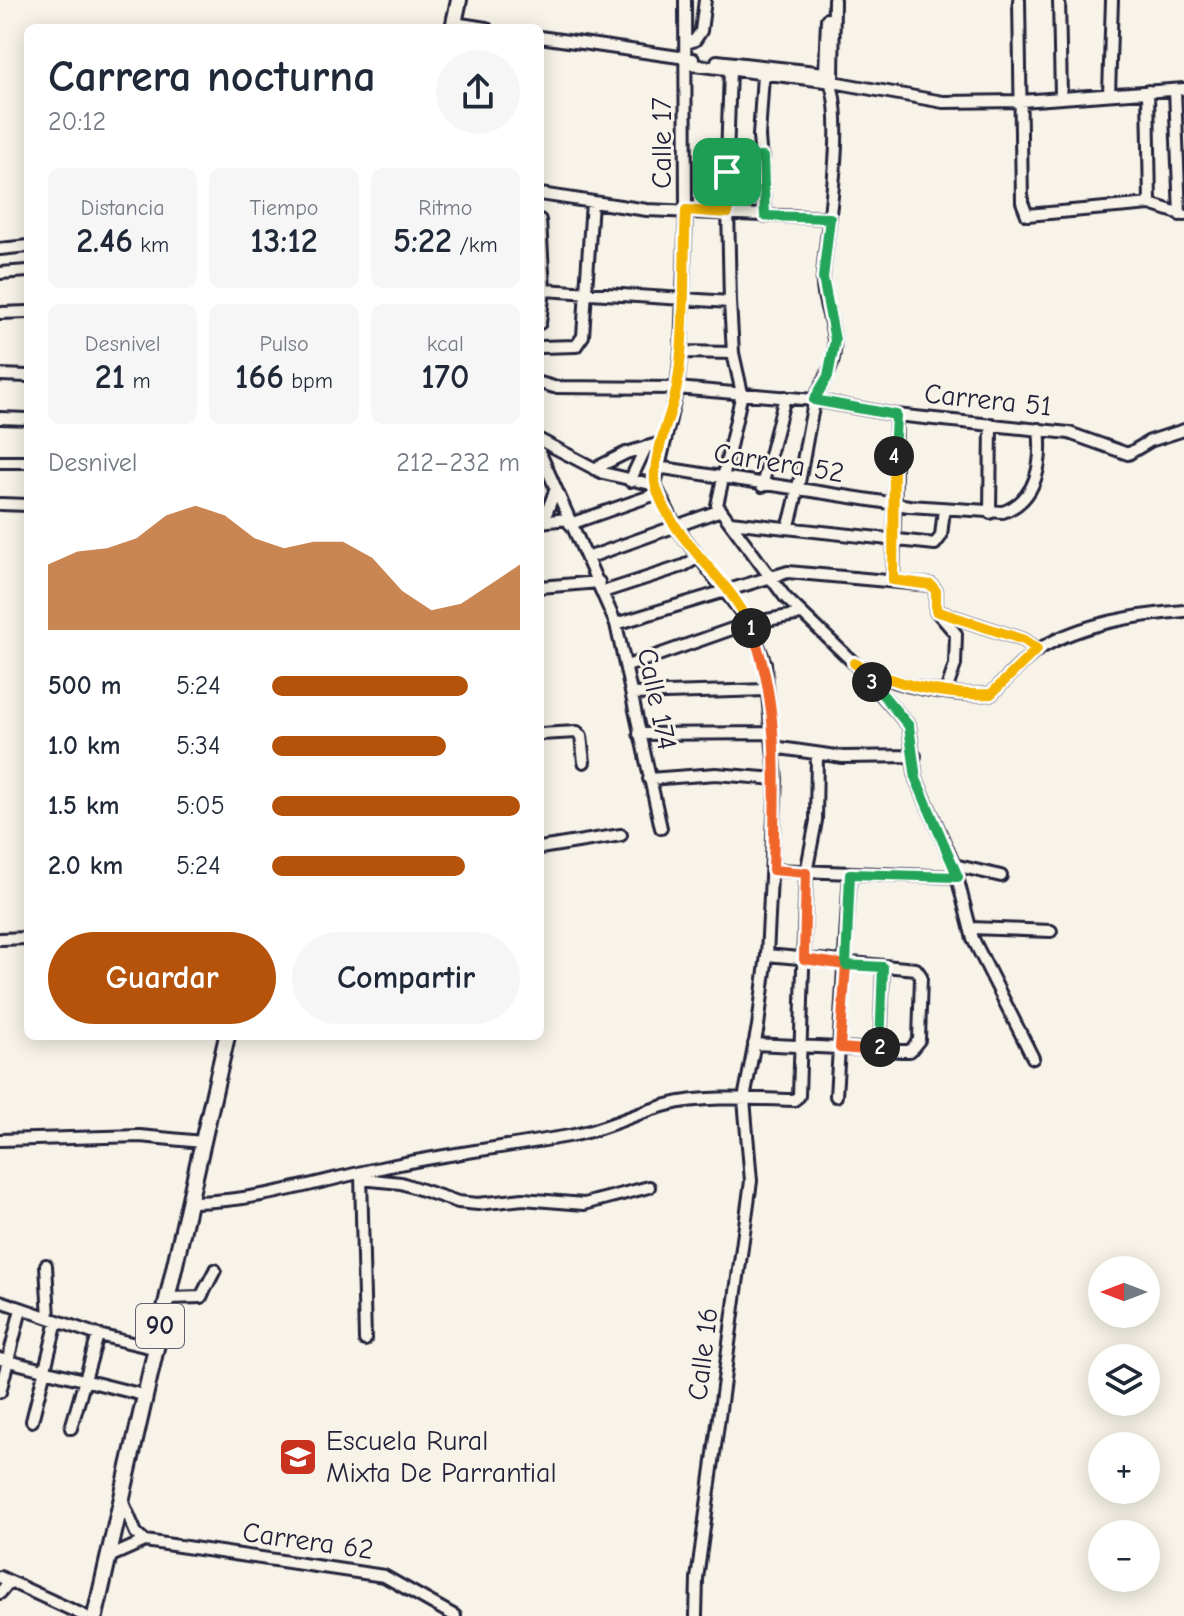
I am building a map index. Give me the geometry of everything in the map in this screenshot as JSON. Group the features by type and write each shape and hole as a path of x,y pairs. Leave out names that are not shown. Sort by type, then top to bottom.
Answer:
{"highway":[{"path":"453,24 459,0"},
{"name":"90","path":"95,1616 153,1348 170,1298 226,1040"}],"street":[{"name":"Calle 17","path":"657,489 661,443 677,388 681,352 686,210 685,0"},
{"path":"687,43 695,40 701,31 705,0"},
{"path":"825,73 827,0"},
{"path":"788,528 800,492 814,400 828,376 835,340 823,278 830,218 836,103 833,82 834,0"},
{"path":"687,60 694,65 833,82 943,102 1021,101 1180,90 1182,215 1150,204 1027,215 1022,202 1021,101 1019,0"},
{"path":"1059,0 1061,96"},
{"path":"1107,2 1109,94"},
{"path":"544,38 687,60 825,73 833,82"},
{"path":"730,70 727,158 730,302 733,353 742,393 719,508 801,614 854,663 909,726 916,779 954,865 970,928 1033,1058"},
{"path":"763,75 759,120 765,216"},
{"path":"1148,91 1150,204"},
{"path":"727,158 763,157"},
{"path":"544,195 647,210 830,218"},
{"path":"544,347 581,344 592,202"},
{"path":"0,249 24,246"},
{"path":"0,273 24,271"},
{"path":"544,290 681,302 730,302"},
{"path":"0,313 24,312"},
{"path":"681,352 733,353"},
{"path":"0,375 24,376"},
{"name":"Carrera 51","path":"544,384 554,387 677,388 814,400 896,415 1078,435 1128,454 1150,441 1184,430"},
{"path":"544,393 554,387"},
{"path":"762,486 785,397"},
{"path":"893,580 896,415"},
{"path":"0,418 24,419"},
{"path":"990,513 991,424"},
{"name":"Carrera 52","path":"657,467 800,492 990,513 1014,508 1030,492 1038,471 1039,429"},
{"path":"544,442 594,469 657,489 676,527 728,591 749,623 765,663 776,779 716,774 649,779"},
{"path":"594,469 661,443"},
{"path":"630,481 646,447"},
{"path":"546,469 564,455"},
{"path":"0,462 24,462"},
{"name":"Calle 174","path":"544,464 616,624 661,828"},
{"path":"544,515 555,489"},
{"path":"544,522 569,522 657,489"},
{"path":"0,504 24,505"},
{"path":"587,558 676,527 719,508"},
{"path":"730,522 935,544 941,536 944,509"},
{"path":"544,587 601,587 683,566 699,557"},
{"path":"616,624 788,572 931,585 936,591 936,611 956,634 955,665 946,691"},
{"path":"936,611 1024,640 1037,649"},
{"path":"854,663 900,683 946,691 991,694 1037,649 1135,615 1184,611"},
{"path":"627,666 749,623 801,614"},
{"path":"632,694 767,690"},
{"path":"544,734 577,732 581,736 584,762"},
{"path":"639,734 771,733"},
{"path":"773,747 817,755 915,756"},
{"path":"192,1202 217,1202 309,1186 577,1134 612,1126 668,1104 744,1099 794,1100 799,1096 806,873 816,821 817,755"},
{"name":"Calle 16","path":"696,1616 697,1579 751,1181 744,1099 767,955 776,779"},
{"path":"544,847 621,835"},
{"path":"954,865 1001,876"},
{"path":"773,870 958,877"},
{"path":"836,1096 850,874"},
{"path":"970,928 1051,931"},
{"path":"0,939 24,938"},
{"path":"754,1044 910,1051 919,1040 920,972 767,955"},
{"path":"880,1051 883,967"},
{"path":"0,1140 140,1136 202,1142"},
{"path":"361,1176 401,1183 458,1202 478,1204 523,1199 584,1204 649,1187"},
{"path":"361,1176 365,1340"},
{"path":"32,1421 53,1319 46,1265"},
{"path":"170,1298 201,1297 215,1270"},
{"path":"0,1301 98,1335 153,1348"},
{"path":"0,1392 4,1360 21,1309"},
{"path":"71,1428 98,1335"},
{"path":"4,1360 143,1395"},
{"path":"109,1557 145,1541 136,1533 121,1497"},
{"name":"Carrera 62","path":"145,1541 384,1576 455,1616"},
{"path":"0,1593 5,1580 85,1616"}],"place":[{"name":"Escuela Rural Mixta De Parrantial","path":"298,1457"}],"route":[{"path":"727,172 727,158 763,157 765,216 830,218 823,288 834,323 835,340 828,376 814,400 896,415 893,580 931,585 936,591 936,611 1024,640 1037,649 991,694 968,695 900,683 854,663 909,726 916,779 958,877 850,874 846,965 883,967 880,1051 840,1048 846,965 804,959 806,873 773,870 776,779 765,663 749,623 728,591 676,527 655,485 661,443 677,388 686,210 728,213 727,172"}]}
